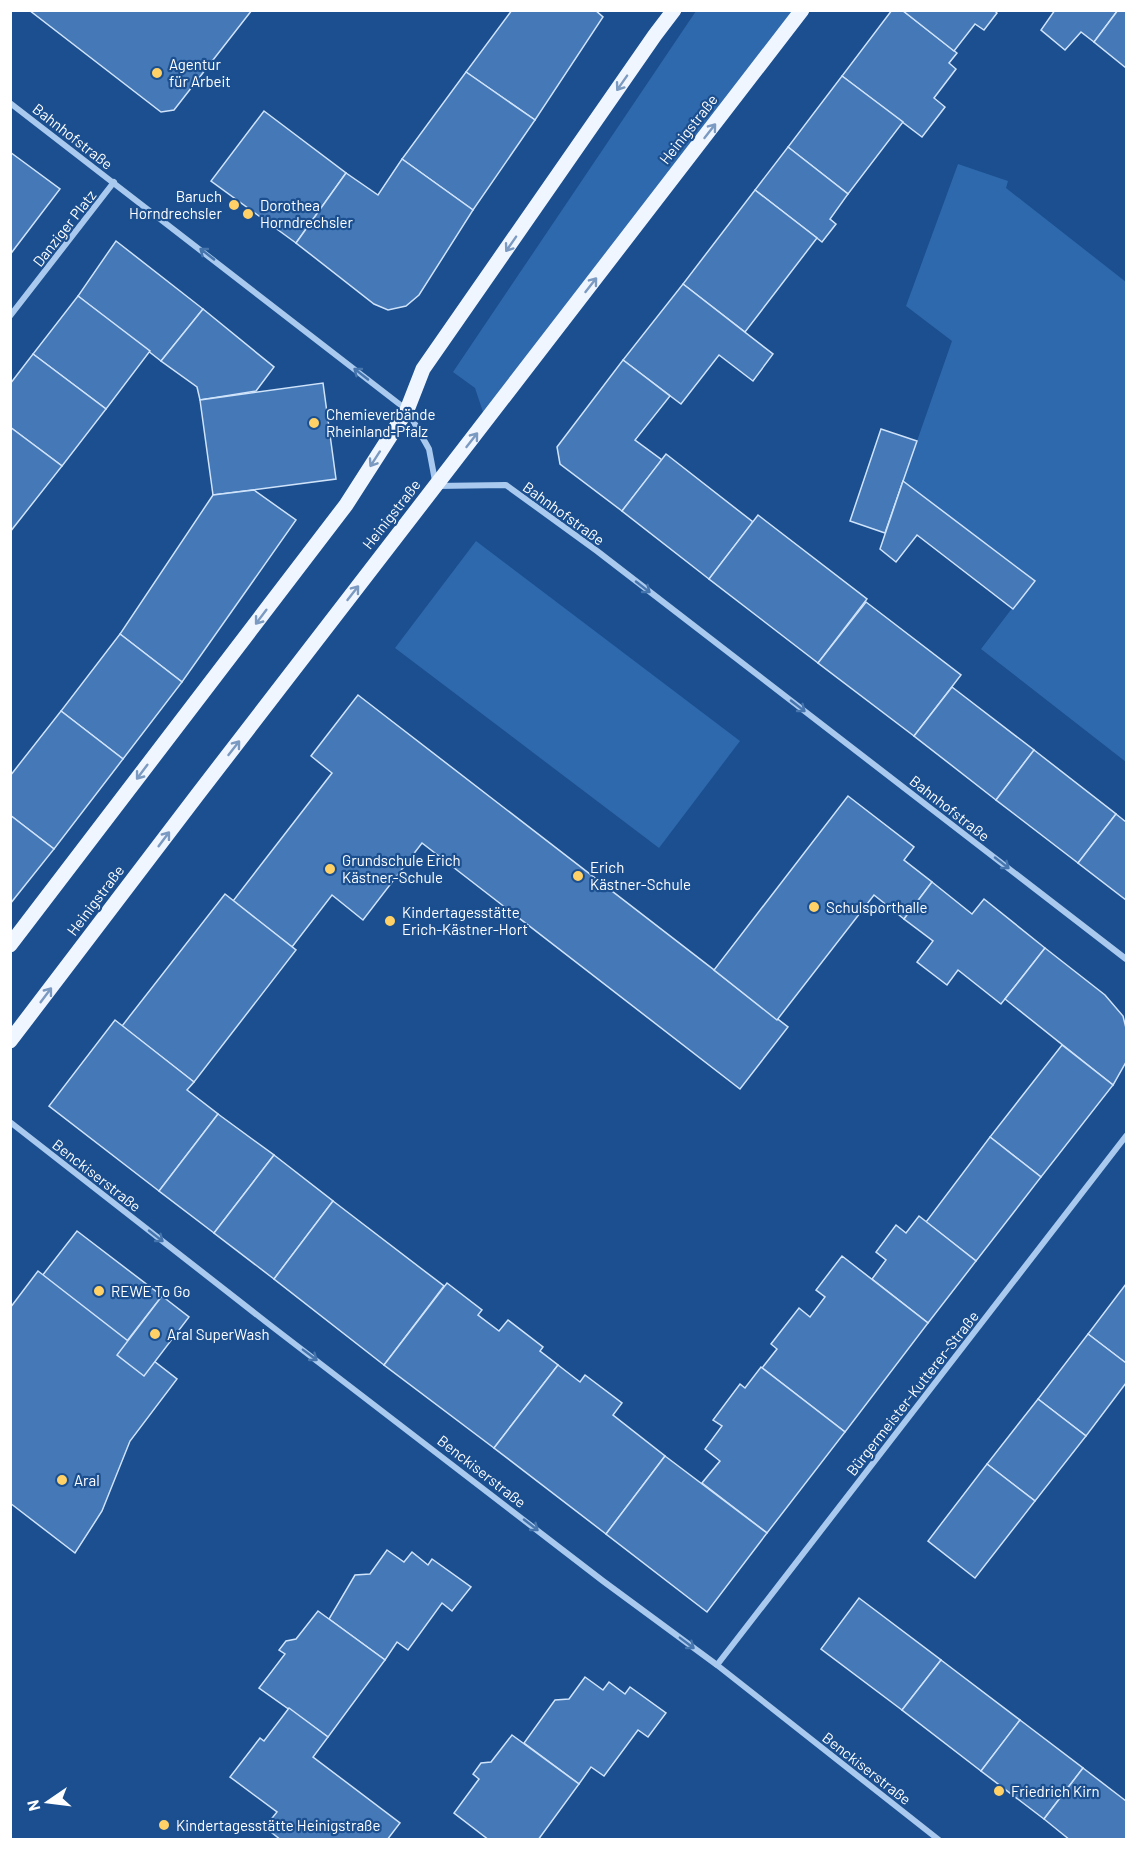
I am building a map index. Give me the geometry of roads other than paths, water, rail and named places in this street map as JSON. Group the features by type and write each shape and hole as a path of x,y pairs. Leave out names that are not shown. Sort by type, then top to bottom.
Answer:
{"main road":[{"path":"10,945 346,505 407,410 423,369 674,10"},
{"name":"Heinigstraße","path":"10,1041 802,10"}],"street":[{"name":"Bahnhofstraße","path":"10,103 407,410 429,449 436,486 506,485 606,558 1126,959"},
{"name":"Danziger Platz","path":"10,316 114,182"},
{"name":"Benckiserstraße","path":"10,1122 603,1581 717,1665 939,1839"},
{"name":"Bürgermeister-Kutterer-Straße","path":"717,1665 1126,1136"}],"place":[{"name":"Agentur für Arbeit","path":"157,73"},
{"name":"Baruch Horndrechsler","path":"234,205"},
{"name":"Dorothea Horndrechsler","path":"248,214"},
{"name":"Chemieverbände Rheinland-Pfalz","path":"314,423"},
{"name":"Grundschule Erich Kästner-Schule","path":"330,869"},
{"name":"Erich Kästner-Schule","path":"578,876"},
{"name":"Schulsporthalle","path":"814,907"},
{"name":"Kindertagesstätte Erich-Kästner-Hort","path":"390,921"},
{"name":"REWE To Go","path":"99,1291"},
{"name":"Aral SuperWash","path":"155,1334"},
{"name":"Aral","path":"62,1480"},
{"name":"Friedrich Kirn","path":"999,1791"},
{"name":"Kindertagesstätte Heinigstraße","path":"164,1825"}]}
